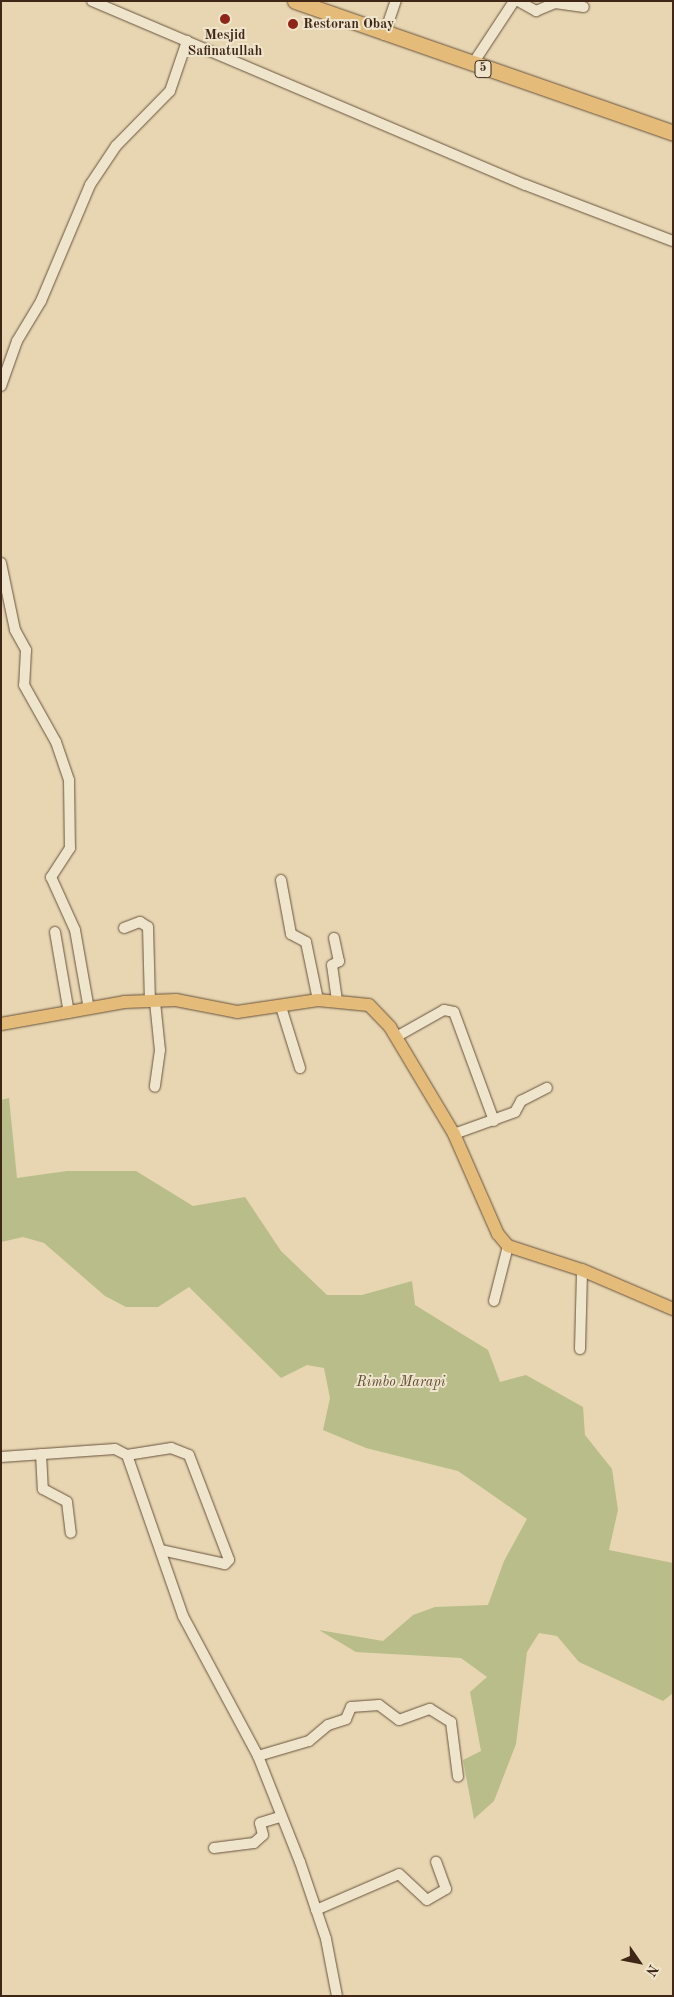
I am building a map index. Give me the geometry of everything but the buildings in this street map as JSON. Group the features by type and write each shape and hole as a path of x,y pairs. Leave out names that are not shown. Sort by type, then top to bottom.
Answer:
{"highway":[{"name":"5","path":"295,1 384,35 673,133"}],"main road":[{"path":"1,1024 89,1009 152,1001 176,1000 237,1012 281,1007 318,1000 337,1000 369,1005 393,1032 454,1134 498,1234 508,1246 582,1270 673,1309"}],"street":[{"path":"92,1 526,184 673,241"},
{"path":"384,35 396,1"},
{"path":"472,65 514,1"},
{"path":"518,1 536,11 552,3 584,7"},
{"path":"1,386 17,341 41,300 90,185 116,146 170,91 187,41"},
{"path":"1,563 15,630 26,650 24,686 56,742 69,780 70,848 51,877 75,930 89,1009"},
{"path":"281,880 291,934 306,942 318,1000"},
{"path":"124,928 140,922 148,927 152,1001 160,1050 155,1087"},
{"path":"55,932 69,1013"},
{"path":"334,938 339,961 332,965 337,1000"},
{"path":"281,1007 300,1068"},
{"path":"393,1032 444,1010 454,1012 494,1121"},
{"path":"454,1134 494,1121 518,1110 521,1101 547,1088"},
{"path":"494,1301 508,1246"},
{"path":"580,1349 582,1270"},
{"path":"1,1457 115,1449 127,1455 171,1448 189,1455 229,1560 225,1564 161,1550"},
{"path":"41,1454 43,1489 67,1502 71,1533"},
{"path":"127,1455 190,1632 216,1672 258,1756 316,1910 337,1996"},
{"path":"258,1756 314,1738 328,1725 348,1717 351,1706 379,1705 399,1720 430,1709 452,1724 458,1777"},
{"path":"214,1848 254,1843 263,1836 260,1823 280,1817"},
{"path":"316,1910 399,1874 427,1900 446,1889 436,1862"}],"green space":[{"name":"Rimbo Marapi","path":"9,1098 17,1178 67,1171 136,1171 193,1206 245,1197 281,1251 327,1295 362,1295 412,1281 415,1305 488,1350 500,1382 526,1375 583,1407 585,1435 612,1469 618,1510 609,1550 673,1563 673,1693 663,1701 579,1662 557,1636 539,1633 527,1652 516,1744 494,1801 474,1819 463,1760 481,1751 470,1692 487,1677 461,1658 356,1652 319,1630 383,1641 413,1615 435,1607 488,1605 504,1561 527,1519 458,1471 366,1448 323,1430 330,1398 324,1368 307,1365 281,1378 189,1287 158,1307 126,1307 105,1296 44,1243 23,1237 1,1242 1,1100"}],"place":[{"name":"Mesjid Safinatullah","path":"225,19"},
{"name":"Restoran Obay","path":"293,24"}]}
